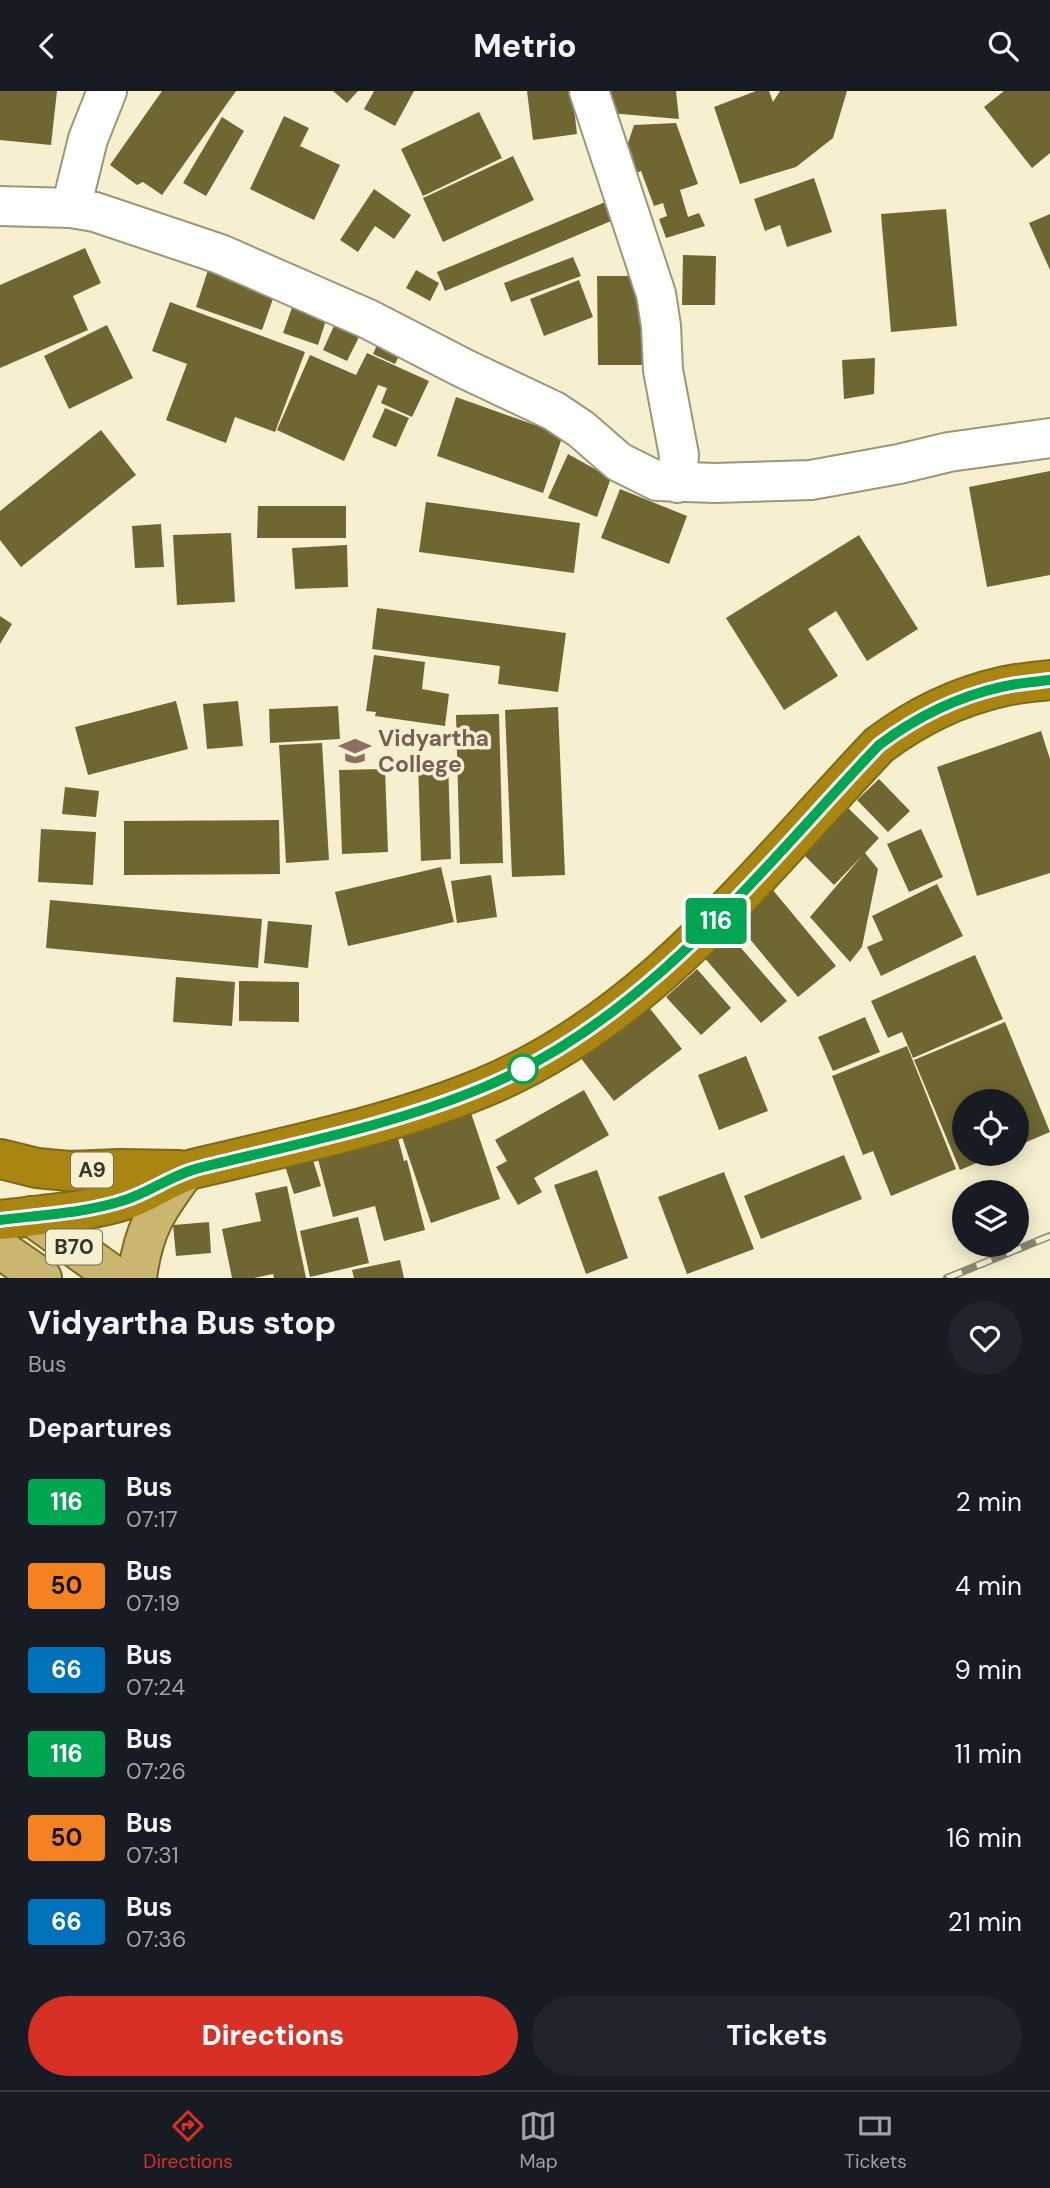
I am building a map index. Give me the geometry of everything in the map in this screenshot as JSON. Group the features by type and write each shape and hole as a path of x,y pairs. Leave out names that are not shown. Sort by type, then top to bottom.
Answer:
{"highway":[{"name":"A9","path":"15,1218 73,1211 126,1200 185,1171 435,1106 523,1069 572,1040 623,1004 669,965 719,918 879,745 902,727 965,698 1002,687 1050,680"},
{"name":"A9","path":"0,1159 37,1168 69,1171 185,1171"},
{"path":"0,1195 15,1218"}],"main road":[{"path":"137,1278 140,1251 151,1220 185,1171"},
{"name":"B70","path":"15,1218 117,1278"},
{"name":"B70","path":"0,1249 42,1278"}],"street":[{"path":"71,208 88,139 107,91"},
{"path":"589,91 656,294 663,370 679,454 677,483"},
{"path":"0,206 71,208 105,216 220,254 357,314 554,411 581,429 619,462 657,481 677,483 811,480 949,452 1050,438"}],"building":[{"path":"0,91 57,91 51,145 0,140"},
{"path":"162,91 236,91 162,195 143,182 137,185 110,165"},
{"path":"333,91 358,91 347,103"},
{"path":"374,91 414,91 395,126 364,109"},
{"path":"527,91 572,91 577,134 533,140"},
{"path":"611,91 676,91 679,119 610,113"},
{"path":"756,91 769,91 773,102 780,91 847,91 833,138 796,167 740,184 714,107"},
{"path":"1004,91 1050,91 1050,153 1032,168 984,107"},
{"path":"479,112 502,158 423,196 401,149"},
{"path":"284,116 309,128 300,146 340,165 314,220 250,189"},
{"path":"222,117 244,131 206,196 183,183"},
{"path":"676,123 698,184 680,190 688,217 699,213 705,226 666,238 659,219 667,216 663,203 654,206 641,171 634,174 628,143 634,125"},
{"path":"513,156 534,200 443,242 423,198"},
{"path":"814,178 832,232 787,247 780,225 765,231 754,199"},
{"path":"374,189 411,215 394,239 375,226 358,252 340,240"},
{"path":"615,198 623,216 445,291 437,272"},
{"path":"946,209 957,326 891,332 881,214"},
{"path":"1050,214 1050,270 1029,223"},
{"path":"85,248 101,283 73,296 88,330 0,368 0,285"},
{"path":"683,255 716,256 715,305 682,305"},
{"path":"573,257 581,276 511,302 504,283"},
{"path":"208,270 275,293 262,330 196,307"},
{"path":"416,270 439,283 430,301 406,288"},
{"path":"597,276 645,276 646,365 598,365"},
{"path":"579,280 593,317 544,336 530,299"},
{"path":"170,302 305,352 275,432 235,417 226,443 166,420 187,364 152,351"},
{"path":"294,302 328,314 318,345 283,333"},
{"path":"338,317 363,329 347,361 323,350"},
{"path":"107,325 133,378 69,409 44,356"},
{"path":"381,336 404,346 395,364 373,354"},
{"path":"367,353 429,381 412,417 381,403 387,388 378,385 344,461 277,430 310,355 356,375"},
{"path":"875,358 874,394 844,399 842,360"},
{"path":"456,397 563,435 543,493 437,456"},
{"path":"385,408 409,418 396,447 372,437"},
{"path":"101,430 136,475 21,567 0,540 0,511"},
{"path":"568,454 611,478 597,517 548,498"},
{"path":"1050,471 1050,575 987,587 969,487"},
{"path":"620,489 687,516 669,564 601,538"},
{"path":"426,502 580,523 574,573 419,552"},
{"path":"258,506 346,506 346,538 257,538"},
{"path":"161,524 164,567 135,568 132,526"},
{"path":"231,533 235,602 177,605 173,535"},
{"path":"859,535 918,629 867,661 836,611 808,629 838,676 784,710 726,618"},
{"path":"347,545 348,587 295,589 292,548"},
{"path":"377,608 566,633 558,692 498,684 500,666 372,649"},
{"path":"0,616 12,624 0,644"},
{"path":"374,655 425,662 422,689 449,694 445,726 375,716 376,712 366,711"},
{"path":"176,701 188,749 88,775 75,727"},
{"path":"238,701 243,746 207,749 203,704"},
{"path":"338,706 340,739 270,743 269,709"},
{"path":"558,707 565,875 512,877 505,710"},
{"path":"499,714 503,863 460,864 456,715"},
{"path":"1041,731 1050,759 1050,873 977,896 937,767"},
{"path":"322,743 329,860 286,863 279,745"},
{"path":"448,760 451,859 421,861 418,761"},
{"path":"385,769 388,852 342,854 339,770"},
{"path":"879,779 910,811 888,832 857,800"},
{"path":"65,787 99,791 96,817 62,814"},
{"path":"847,807 879,838 865,853 878,869 862,947 850,962 810,917 862,856 834,885 802,853"},
{"path":"279,820 280,874 124,875 124,821"},
{"path":"41,829 96,832 93,885 38,882"},
{"path":"921,829 943,877 909,892 887,844"},
{"path":"441,867 454,922 348,946 335,892"},
{"path":"491,875 497,917 457,923 451,881"},
{"path":"937,884 963,936 881,976 867,947 883,940 872,916"},
{"path":"772,889 836,966 798,997 734,920"},
{"path":"50,900 262,919 258,968 46,948"},
{"path":"268,921 312,925 308,968 264,963"},
{"path":"728,933 787,1001 761,1023 702,955"},
{"path":"975,955 1003,1019 913,1058 902,1032 888,1038 871,1001"},
{"path":"697,969 731,1008 701,1035 666,997"},
{"path":"176,977 235,982 232,1026 173,1022"},
{"path":"239,981 299,982 299,1022 239,1021"},
{"path":"648,1006 682,1049 614,1101 580,1057"},
{"path":"865,1017 880,1052 833,1071 818,1037"},
{"path":"1005,1022 1050,1132 1029,1141 1029,1089 952,1089 952,1151 914,1060"},
{"path":"907,1046 952,1159 952,1166 956,1169 891,1196 873,1151 863,1155 832,1076"},
{"path":"746,1056 768,1111 719,1130 698,1075"},
{"path":"584,1090 609,1135 534,1178 542,1192 518,1205 496,1167 507,1161 495,1140"},
{"path":"470,1110 500,1199 431,1223 401,1134"},
{"path":"398,1138 404,1161 407,1160 425,1230 384,1241 375,1206 333,1217 318,1159"},
{"path":"844,1155 862,1199 761,1239 744,1196"},
{"path":"312,1157 321,1186 294,1194 285,1166"},
{"path":"597,1170 628,1258 586,1274 554,1185"},
{"path":"724,1172 754,1249 687,1274 658,1197"},
{"path":"287,1186 306,1278 274,1278 273,1274 254,1278 232,1278 222,1229 261,1221 255,1193"},
{"path":"358,1217 369,1263 310,1277 300,1231"},
{"path":"209,1222 211,1253 176,1256 173,1225"},
{"path":"400,1260 404,1278 354,1278 352,1270"}],"railway":[{"path":"947,1278 1050,1236"}],"bus line":[{"name":"116","path":"0,1220 73,1211 126,1200 185,1171 435,1106 523,1069 572,1040 623,1004 669,965 719,918 879,745 902,727 965,698 1002,687 1050,680"}],"place":[{"name":"Vidyartha College","path":"355,751"}]}
